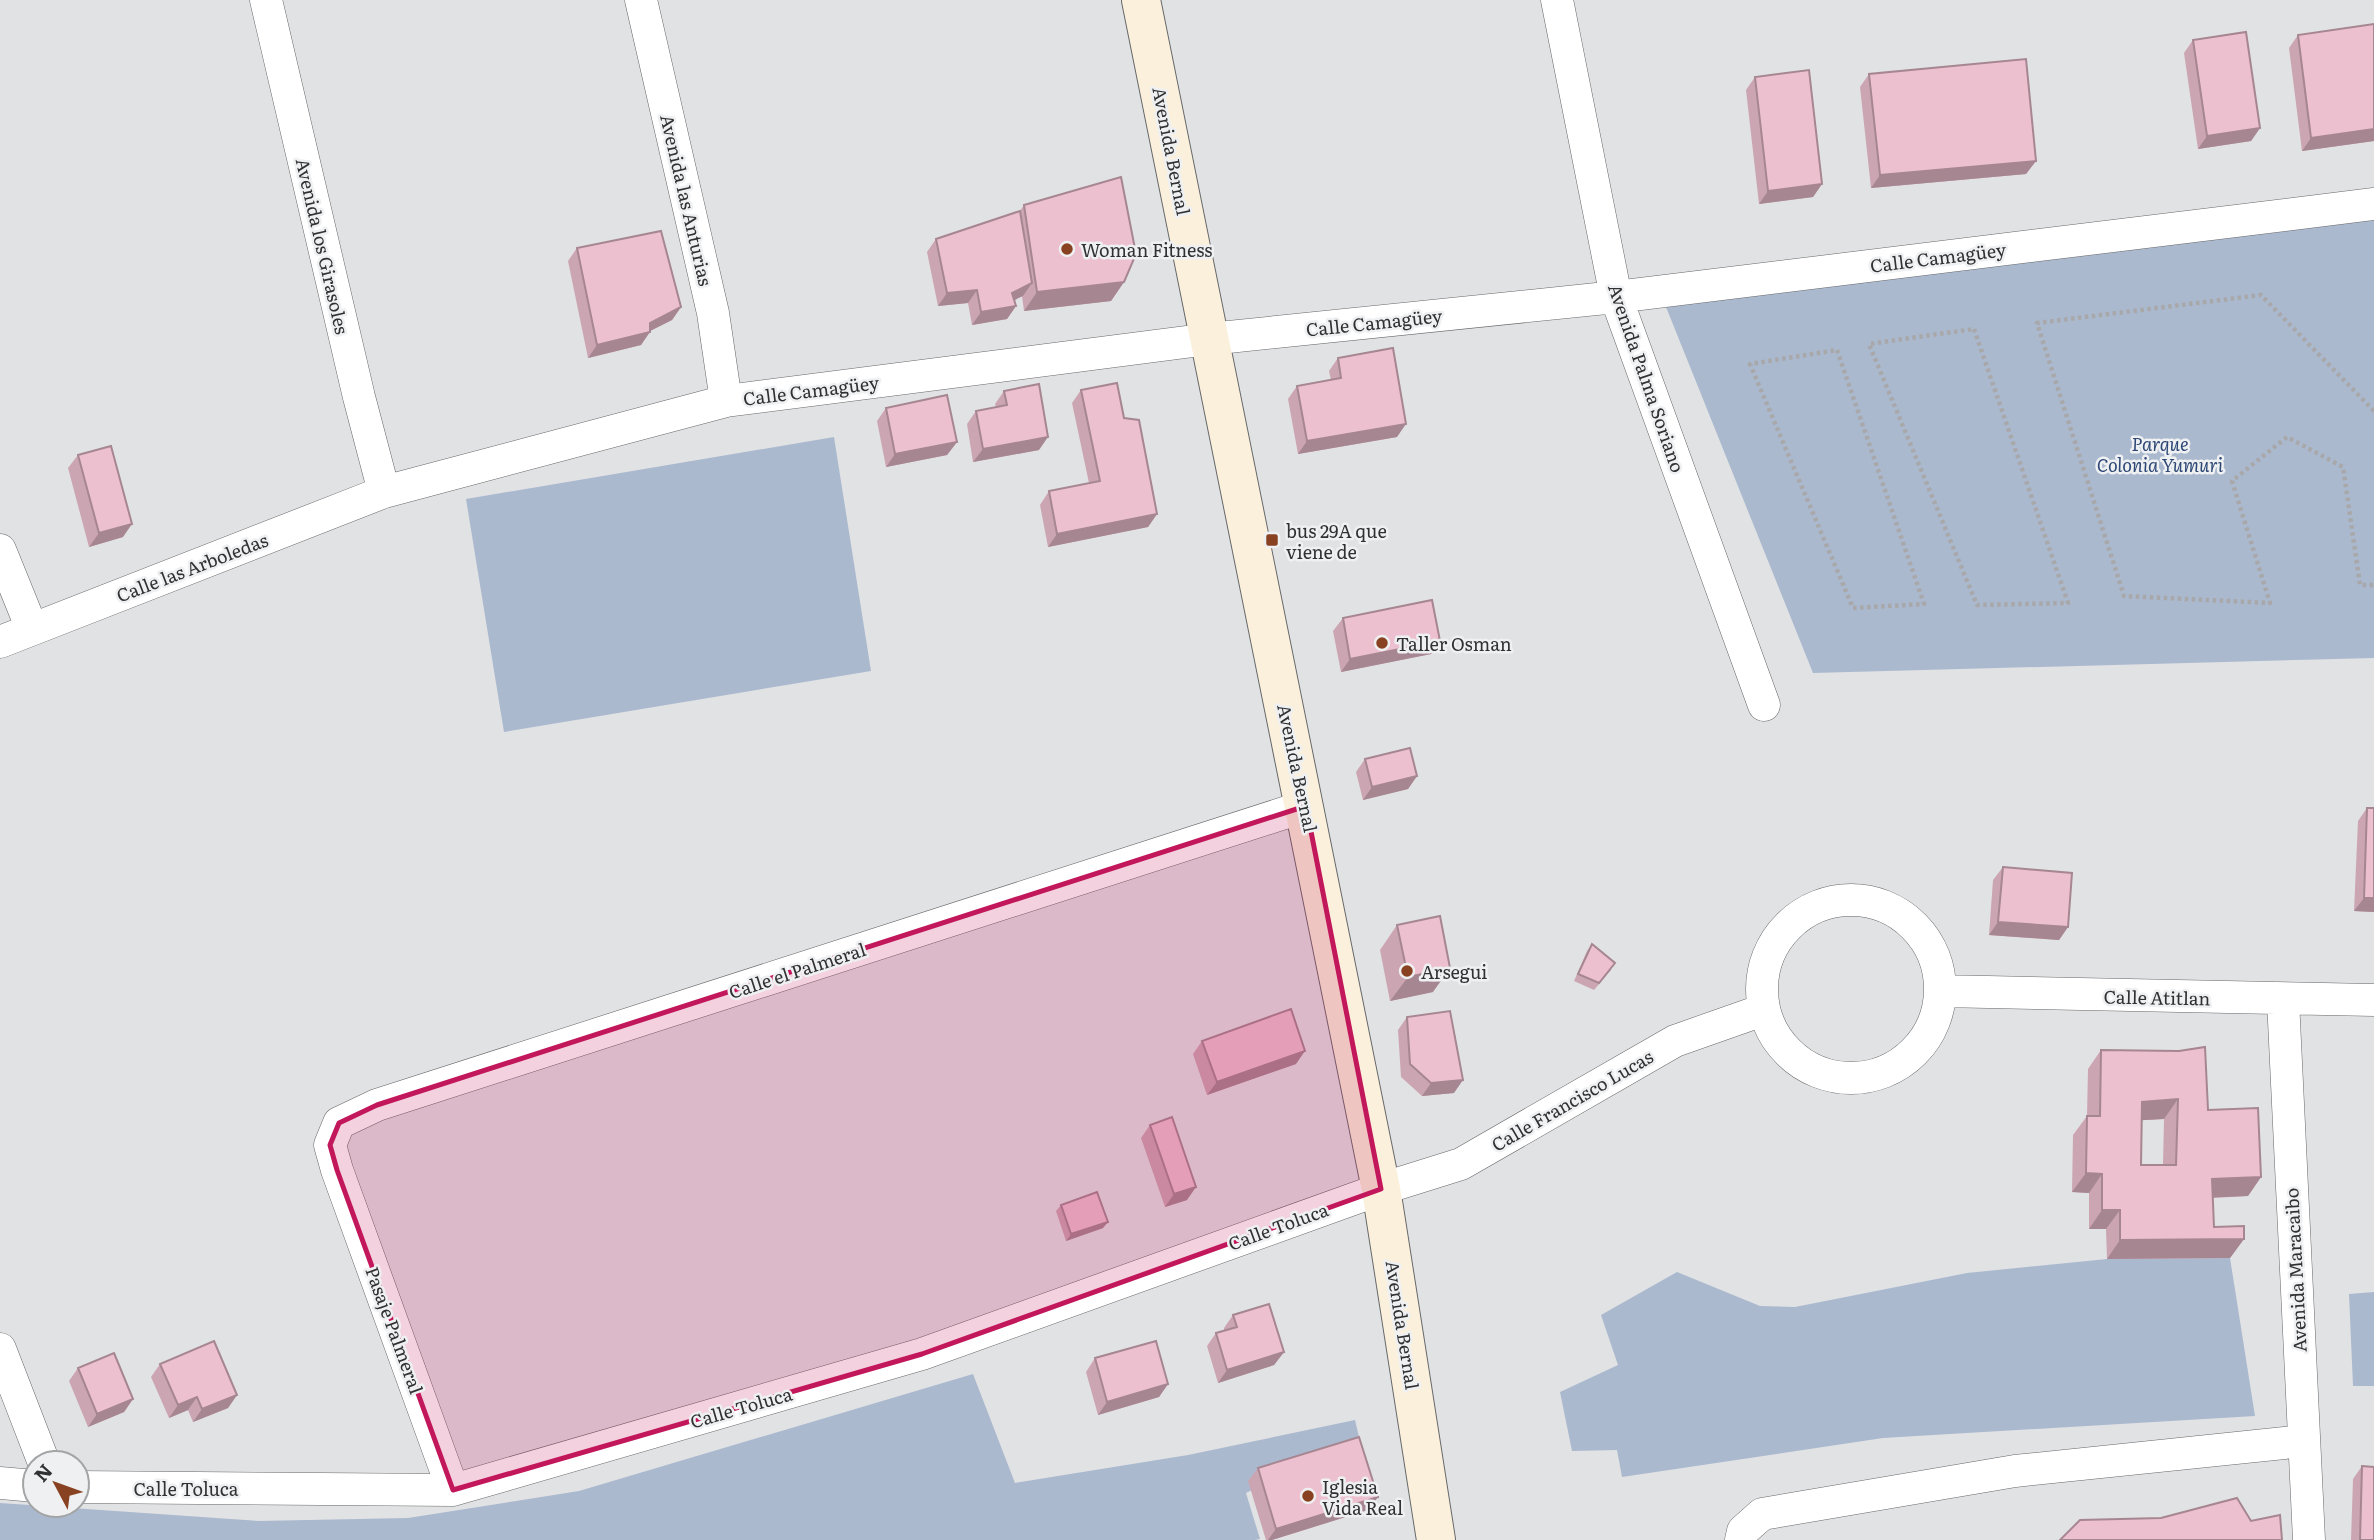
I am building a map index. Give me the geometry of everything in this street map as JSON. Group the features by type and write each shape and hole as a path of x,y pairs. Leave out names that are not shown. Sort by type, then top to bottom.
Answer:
{"main road":[{"name":"Avenida Bernal","path":"1141,0 1306,806 1381,1189 1435,1540"}],"street":[{"name":"Avenida los Girasoles","path":"266,0 359,397 384,492"},
{"name":"Avenida las Anturias","path":"641,0 713,313 726,401"},
{"name":"Avenida Palma Soriano","path":"1557,0 1616,296 1764,705"},
{"name":"Calle Camagüey","path":"384,492 726,401 1209,339 1616,296 2374,204"},
{"name":"Calle las Arboledas","path":"0,642 384,492"},
{"path":"0,550 32,629"},
{"name":"Calle el Palmeral","path":"337,1170 330,1145 339,1123 377,1105 1306,806"},
{"path":"1853,899 1879,904 1903,916 1922,934 1935,957 1941,991 1938,1012 1925,1040 1905,1060 1878,1074 1849,1079 1820,1073 1794,1059 1774,1037 1763,1010 1761,981 1768,955 1782,932 1802,914 1826,903 1853,899"},
{"name":"Calle Atitlan","path":"1941,991 2374,1000"},
{"name":"Avenida Maracaibo","path":"2283,1000 2309,1540"},
{"name":"Calle Francisco Lucas","path":"1381,1189 1461,1164 1675,1041 1763,1010"},
{"name":"Pasaje Palmeral","path":"337,1170 453,1490"},
{"name":"Calle Toluca","path":"91,1487 453,1490 922,1354 1381,1189"},
{"path":"0,1349 39,1449"},
{"path":"1741,1540 1743,1531 1762,1514 2015,1471 2303,1441"},
{"path":"0,1483 21,1485"}],"path":[{"path":"2374,411 2261,295 2037,323 2124,596 2270,603 2232,481 2287,437 2343,467 2360,585 2374,585"},
{"path":"1974,329 2068,603 1977,606 1869,344 1974,329"},
{"path":"1837,350 1924,604 1853,608 1766,402 1750,364 1837,350"}],"highlighted area":[{"path":"1306,806 1381,1189 922,1354 453,1490 337,1170 330,1145 339,1123 377,1105"}],"green space":[{"name":"Parque Colonia Yumuri","path":"2374,216 2374,658 1813,673 1664,302"},
{"path":"834,437 871,671 504,732 466,499"},
{"path":"2230,1258 2255,1416 1883,1438 1622,1477 1617,1450 1572,1451 1560,1392 1618,1365 1601,1315 1677,1272 1760,1306 1795,1307 1967,1273 2107,1259"},
{"path":"2374,1292 2374,1386 2353,1386 2349,1294"},
{"path":"973,1374 1015,1483 1188,1455 1355,1420 1359,1437 1246,1493 1260,1539 1255,1540 0,1540 0,1503 21,1504 21,1519 91,1519 91,1509 258,1521 408,1518 579,1491"}],"building":[{"path":"2374,24 2374,129 2311,138 2298,35"},
{"path":"2246,32 2260,128 2207,136 2193,40"},
{"path":"2026,59 2036,161 1880,175 1869,74"},
{"path":"1809,70 1822,184 1768,191 1755,77"},
{"name":"Woman Fitness","path":"1121,177 1136,254 1124,282 1037,292 1024,205"},
{"path":"1020,211 1032,283 1012,293 1016,306 981,312 977,290 947,293 936,239"},
{"path":"661,231 681,307 650,323 650,332 597,345 577,248"},
{"path":"1393,348 1406,424 1307,441 1297,386 1341,378 1338,358"},
{"path":"1117,383 1124,418 1139,420 1157,514 1057,534 1049,491 1100,481 1081,390"},
{"path":"1039,384 1048,437 983,449 976,411 1007,405 1004,391"},
{"path":"947,395 957,442 895,454 886,408"},
{"path":"111,446 132,524 99,533 78,455"},
{"name":"Taller Osman","path":"1432,600 1440,641 1350,659 1343,618"},
{"path":"1410,748 1417,776 1372,787 1365,759"},
{"path":"2367,808 2374,808 2374,898 2364,898"},
{"path":"2003,867 2072,873 2068,927 1998,922"},
{"path":"1440,916 1450,968 1408,977 1397,925"},
{"path":"1592,944 1615,963 1599,983 1578,974"},
{"path":"1291,1009 1305,1051 1217,1082 1202,1041"},
{"path":"1450,1011 1463,1080 1431,1083 1410,1064 1407,1017"},
{"path":"2205,1047 2208,1110 2258,1108 2261,1177 2212,1179 2214,1227 2244,1226 2244,1239 2120,1240 2120,1210 2102,1210 2102,1174 2086,1173 2087,1116 2100,1116 2101,1050 2179,1051","holes":["2178,1099 2176,1165 2141,1165 2142,1102"]},
{"path":"1172,1117 1196,1187 1174,1194 1150,1125"},
{"path":"1097,1192 1108,1222 1071,1234 1061,1205"},
{"path":"1269,1304 1284,1352 1227,1370 1216,1333 1237,1327 1233,1315"},
{"path":"214,1341 237,1395 202,1409 197,1397 178,1405 160,1364"},
{"path":"1156,1341 1168,1384 1107,1402 1095,1358"},
{"path":"114,1353 133,1399 97,1414 78,1368"},
{"name":"Iglesia Vida Real","path":"1359,1437 1378,1497 1276,1529 1258,1468"},
{"path":"2362,1466 2374,1467 2374,1540 2360,1540"},
{"path":"2237,1498 2251,1521 2280,1515 2282,1540 2060,1540 2080,1520 2161,1518"}],"place":[{"name":"Woman Fitness","path":"1067,249"},
{"name":"bus 29A que viene de","path":"1272,540"},
{"name":"Taller Osman","path":"1382,643"},
{"name":"Arsegui","path":"1407,971"},
{"name":"Iglesia Vida Real","path":"1308,1496"}]}
